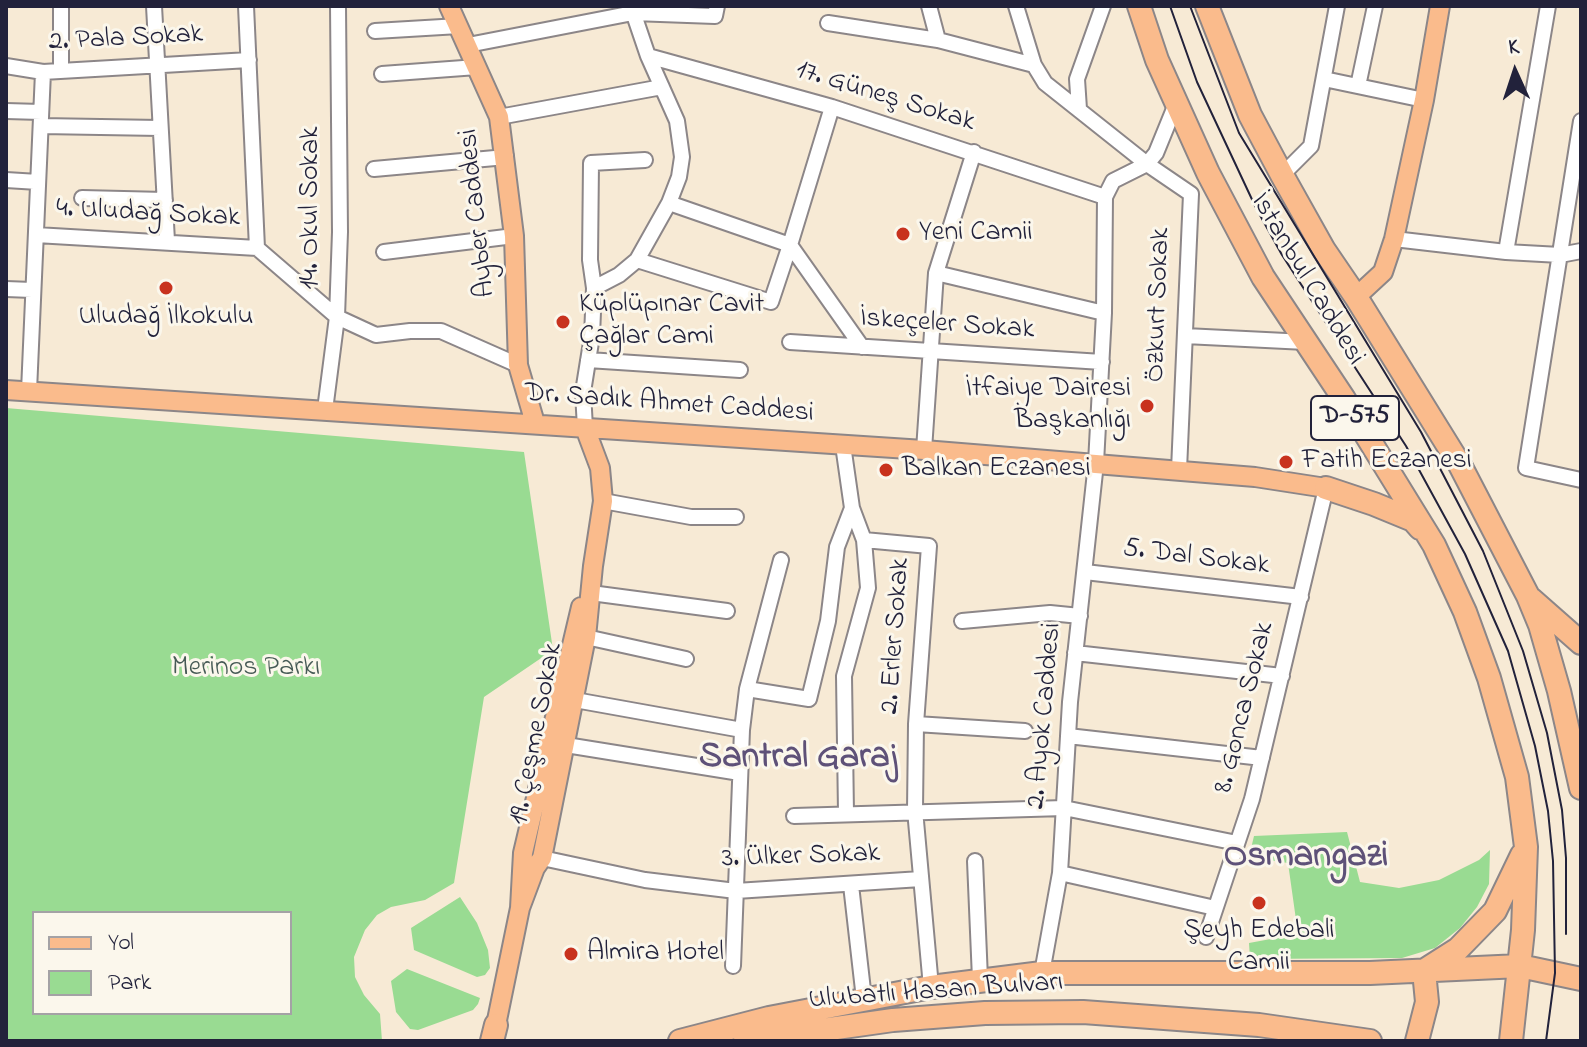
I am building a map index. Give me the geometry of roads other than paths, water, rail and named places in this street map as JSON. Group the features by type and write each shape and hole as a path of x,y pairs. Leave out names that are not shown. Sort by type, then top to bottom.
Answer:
{"highway":[{"name":"İstanbul Caddesi","path":"1139,6 1176,104 1208,173 1263,277 1434,545 1465,612 1517,777 1526,847 1520,966 1511,1041"},
{"name":"İstanbul Caddesi","path":"1207,6 1250,115 1282,175 1324,250 1460,465 1528,596 1540,625 1559,691 1581,788"},
{"path":"1326,488 1381,487 1385,480 1385,464"},
{"path":"1326,488 1413,520 1434,545"},
{"path":"1528,596 1581,643"},
{"path":"1559,691 1564,664 1573,657 1581,657"},
{"path":"1424,971 1458,949 1495,911 1526,847"},
{"path":"680,1041 769,1018 864,999 980,979 1042,973 1196,971 1257,974 1520,966 1581,979"},
{"path":"1417,1041 1427,1002 1424,971"},
{"name":"Ulubatlı Hasan Bulvarı","path":"745,1041 893,1020 985,1013 1083,1012 1259,1025 1370,1041"},
{"path":"707,1041 769,1018"}],"main road":[{"name":"Ayber Caddesi","path":"449,6 499,117 514,236 518,365 535,423"},
{"path":"1356,297 1383,272 1394,239 1424,100 1440,6"},
{"name":"Dr. Sadık Ahmet Caddesi","path":"6,390 924,450 1255,477 1326,488"},
{"name":"19. Çeşme Sokak","path":"520,908 542,858 586,637 603,501 600,468 585,428"},
{"name":"19. Çeşme Sokak","path":"495,1036 520,908 523,853 573,635 593,566"}],"street":[{"path":"61,6 61,71"},
{"path":"154,6 167,241"},
{"path":"246,6 257,248 337,317 376,335 441,331 518,365"},
{"name":"14. Okul Sokak","path":"325,410 337,317 340,232 338,6"},
{"path":"468,45 632,10 715,16 717,6"},
{"path":"929,6 938,40"},
{"path":"1016,6 1034,65 1045,83 1147,164"},
{"path":"1079,109 1077,79 1103,6"},
{"path":"1282,175 1311,146 1337,6"},
{"path":"1358,86 1375,6"},
{"path":"1506,252 1548,6"},
{"path":"594,288 619,275 637,260 669,203 679,177 682,157 677,121 648,56 632,10"},
{"path":"828,23 938,40 1034,65"},
{"path":"375,31 459,26"},
{"name":"17. Güneş Sokak","path":"648,56 832,107 1105,197"},
{"name":"2. Pala Sokak","path":"6,66 43,72 249,60"},
{"path":"382,74 477,67"},
{"path":"29,391 43,72"},
{"path":"1324,79 1424,100"},
{"path":"499,117 662,87"},
{"path":"1105,197 1113,181 1147,164 1156,153 1176,104"},
{"path":"637,260 771,302 832,107"},
{"path":"6,111 41,119 160,128"},
{"path":"1581,121 1526,468 1581,480"},
{"path":"924,450 936,273 974,152"},
{"path":"374,169 506,157"},
{"path":"585,428 583,392 594,288 590,260 591,163 645,160"},
{"name":"Özkurt Sokak","path":"1147,164 1191,194 1179,470"},
{"path":"6,180 38,182"},
{"name":"2. Ayok Caddesi","path":"1042,973 1060,873 1075,653 1096,463 1104,313 1105,197"},
{"path":"82,198 165,200"},
{"path":"669,203 790,245 862,347"},
{"name":"4. Uludağ Sokak","path":"36,235 257,248"},
{"path":"384,252 514,236"},
{"path":"1394,239 1506,252 1560,255 1581,251"},
{"path":"936,273 1104,313"},
{"path":"6,289 32,290"},
{"path":"1185,336 1306,342"},
{"name":"İskeçeler Sokak","path":"790,342 1102,362"},
{"path":"588,360 740,370"},
{"path":"843,445 852,508 864,540 868,588 844,676 846,813"},
{"name":"8. Gonca Sokak","path":"1206,937 1252,799 1326,488"},
{"path":"603,501 691,517 736,517"},
{"path":"747,689 809,699 828,621 837,547 852,508"},
{"name":"2. Erler Sokak","path":"864,540 929,546 916,724 915,810 931,987"},
{"path":"733,966 742,730 747,689 781,560"},
{"name":"5. Dal Sokak","path":"1085,572 1301,597"},
{"path":"591,593 727,611"},
{"path":"962,621 1050,613 1080,616"},
{"path":"586,637 686,659"},
{"path":"1075,653 1282,676"},
{"path":"575,700 742,730"},
{"path":"916,724 1025,731"},
{"path":"1068,736 1262,758"},
{"path":"566,745 740,773"},
{"path":"794,816 915,810 1064,808 1237,843"},
{"name":"3. Ülker Sokak","path":"542,858 645,880 736,891 921,879"},
{"path":"975,861 980,979"},
{"path":"1060,873 1215,908"},
{"path":"851,885 864,999"}],"tram line":[{"path":"1170,6 1197,82 1256,208 1282,255 1406,446 1465,554 1508,651 1535,746 1548,811 1553,861 1555,973 1546,1041"},
{"path":"1190,6 1239,133 1421,432 1483,551 1523,651 1547,733 1562,810 1566,858 1566,934"}],"place":[{"name":"Yeni Camii","path":"903,234"},
{"name":"Uludağ İlkokulu","path":"166,288"},
{"name":"Küplüpınar Cavit Çağlar Cami","path":"563,322"},
{"name":"İtfaiye Dairesi Başkanlığı","path":"1147,406"},
{"name":"Fatih Eczanesi","path":"1286,462"},
{"name":"Balkan Eczanesi","path":"886,470"},
{"name":"Şeyh Edebali Camii","path":"1259,903"},
{"name":"Almira Hotel","path":"571,954"}],"district":[{"name":"Santral Garaj","path":"798,760"},
{"name":"Osmangazi","path":"1306,859"}],"park label":[{"name":"Merinos Parkı","path":"246,669"}]}
